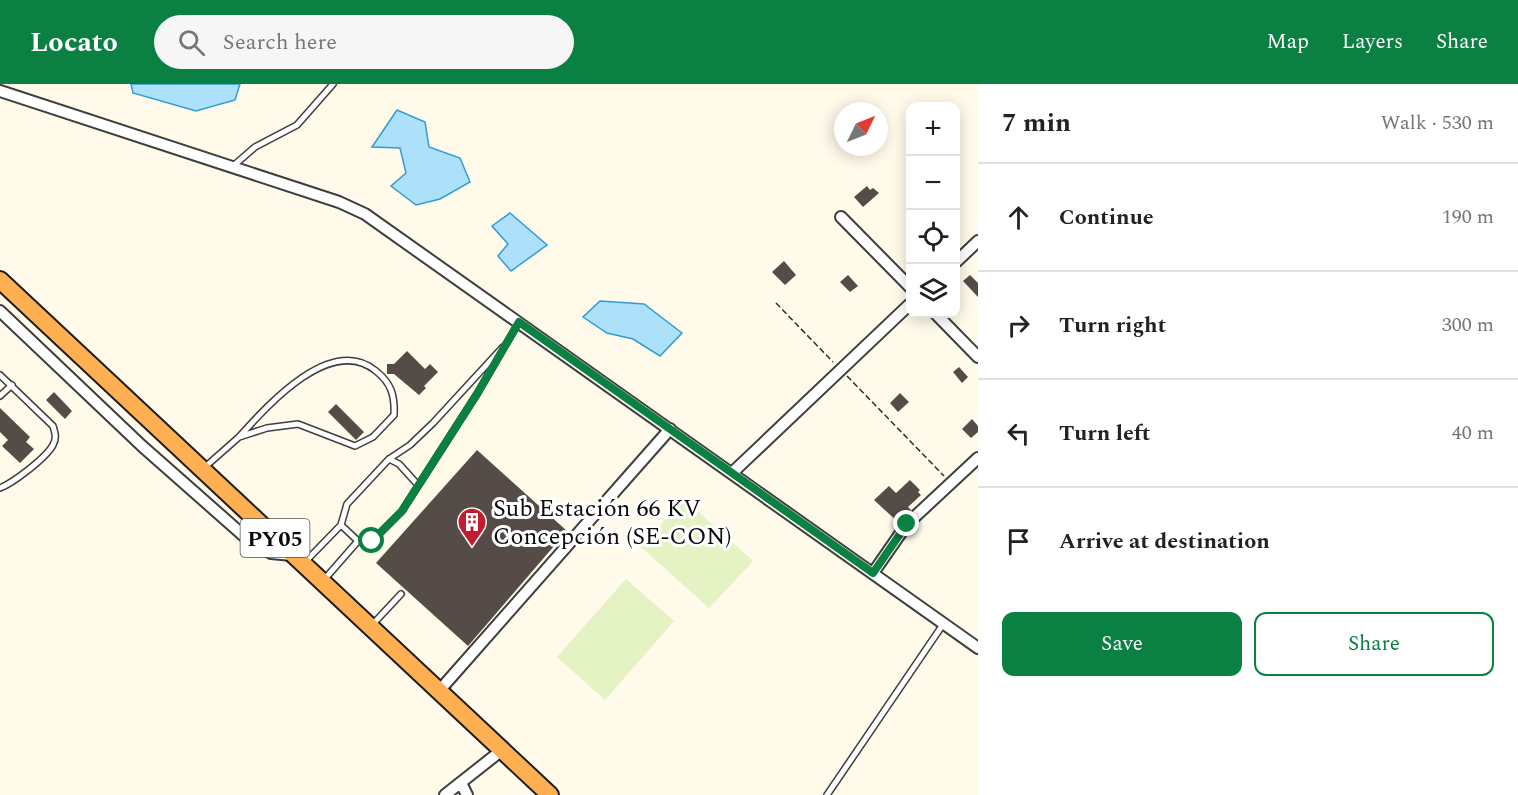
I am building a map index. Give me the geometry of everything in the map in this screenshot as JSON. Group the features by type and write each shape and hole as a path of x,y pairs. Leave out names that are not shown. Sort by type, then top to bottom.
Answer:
{"highway":[{"name":"PY05","path":"0,280 550,795"}],"street":[{"path":"0,91 339,202 365,214 978,648"},
{"path":"841,217 906,283"},
{"path":"960,258 978,241"},
{"path":"732,473 906,308"},
{"path":"0,311 142,446 244,536 271,553 298,559"},
{"path":"940,318 978,357"},
{"path":"439,692 670,429"},
{"path":"873,573 907,524 978,458"},
{"path":"445,795 502,750"},
{"path":"460,783 467,795"}],"lane":[{"path":"232,167 255,147 297,125 333,84"},
{"path":"341,525 358,541 372,541 402,511 519,322"},
{"path":"298,559 341,525 347,504 389,459 410,445 433,423 509,341"},
{"path":"201,470 276,398 310,372 350,358 364,361 388,381 395,400 394,415 373,437 355,446 298,424 267,428 239,436"},
{"path":"0,375 53,426 56,436 53,446 40,459 0,488"},
{"path":"0,396 12,385"},
{"path":"389,459 399,464 418,485"},
{"path":"322,582 358,541"},
{"path":"370,627 401,594"},
{"path":"826,795 944,623"}],"path":[{"path":"776,303 951,483"}],"green space":[{"path":"684,499 753,561 709,608 641,547"},
{"path":"626,579 674,621 605,700 557,657"}],"water":[{"path":"131,84 240,84 235,100 196,111 133,93"},
{"path":"397,110 425,122 429,147 460,158 470,182 440,199 416,205 391,186 406,173 400,148 372,147"},
{"path":"510,213 547,245 511,271 498,256 508,244 492,226"},
{"path":"600,301 644,304 682,333 660,356 633,339 607,333 583,317"}],"building":[{"path":"867,186 870,190 873,188 879,193 863,207 854,197"},
{"path":"784,261 796,275 785,285 772,272"},
{"path":"848,275 858,286 850,292 840,282"},
{"path":"970,275 978,283 978,297 963,281"},
{"path":"407,351 425,369 430,364 438,372 424,386 426,388 419,395 394,374 387,374 387,364 394,364"},
{"path":"959,367 968,377 962,383 953,372"},
{"path":"54,392 72,411 65,419 46,400"},
{"path":"900,393 909,402 898,412 890,403"},
{"path":"336,404 364,432 356,440 328,412"},
{"path":"0,408 30,437 26,442 34,449 20,463 2,446 8,440 0,432"},
{"path":"972,419 978,426 978,432 971,438 962,429"},
{"name":"Sub Estación 66 KV Concepción (SE-CON)","path":"477,450 567,531 468,646 376,563"},
{"path":"910,480 920,490 918,492 921,495 908,507 911,510 899,523 874,500 889,486 896,493"}],"place":[{"name":"Sub Estación 66 KV Concepción (SE-CON)","path":"472,548"}],"route":[{"path":"372,541 402,511 477,394 519,322 873,573 907,524"}]}
